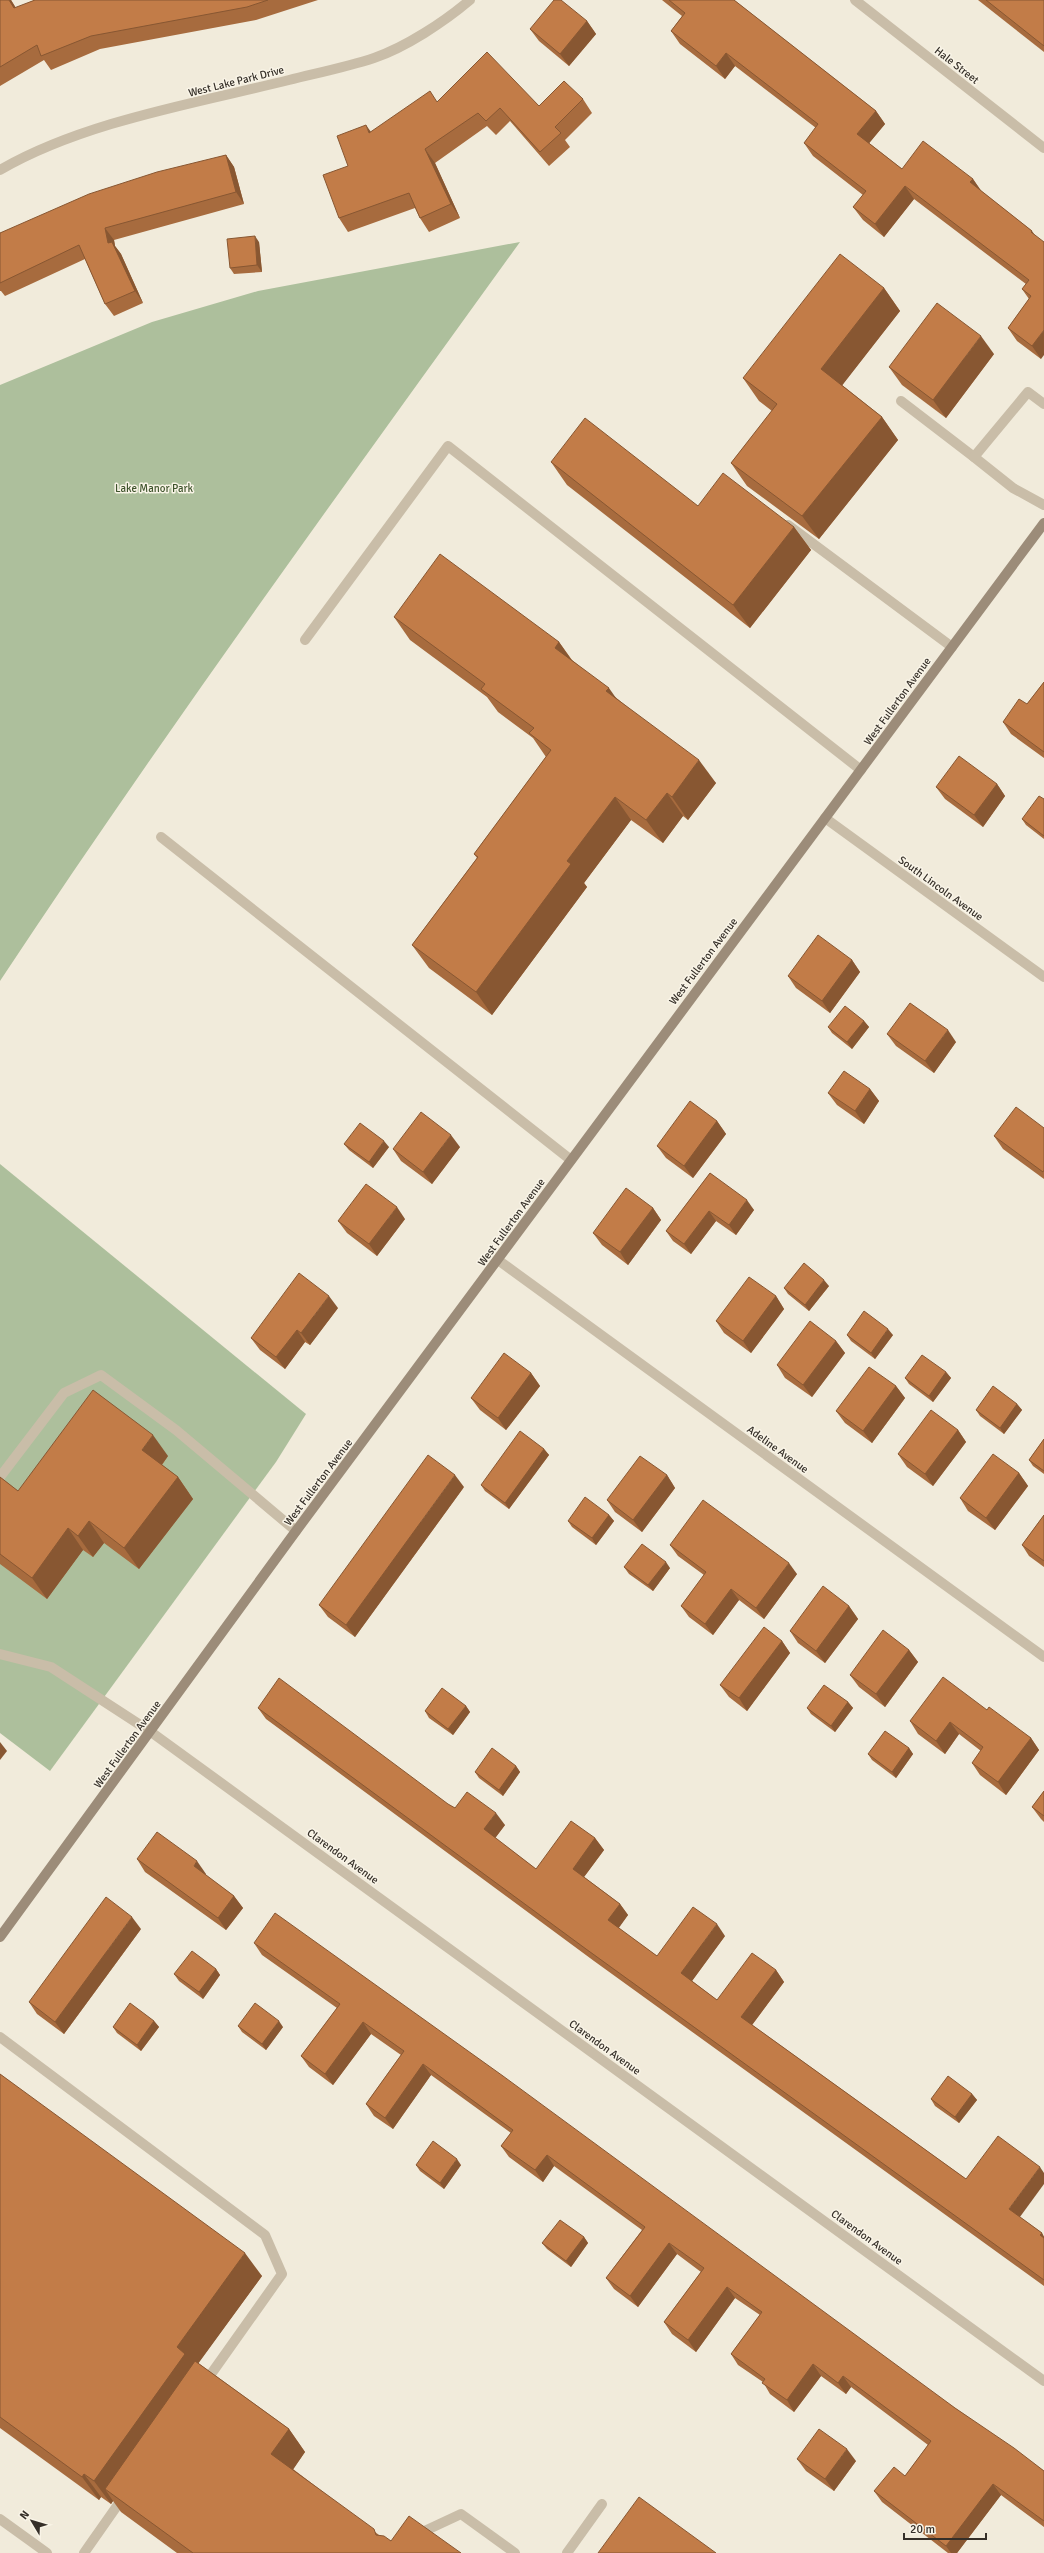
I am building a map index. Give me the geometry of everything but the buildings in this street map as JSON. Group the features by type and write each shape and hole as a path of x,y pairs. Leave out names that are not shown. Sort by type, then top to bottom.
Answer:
{"street":[{"name":"West Lake Park Drive","path":"0,170 22,157 126,121 375,58 424,34 470,0"},
{"name":"Hale Street","path":"855,0 1044,148"},
{"path":"974,457 1028,392 1044,404"},
{"path":"901,401 1013,488 1044,505"},
{"path":"305,640 448,446 861,770"},
{"path":"780,519 952,647"},
{"name":"West Fullerton Avenue","path":"0,1937 151,1732 296,1531 1044,523"},
{"name":"South Lincoln Avenue","path":"825,818 1044,977"},
{"path":"161,837 571,1160"},
{"name":"Adeline Avenue","path":"498,1260 1044,1657"},
{"path":"0,1478 64,1393 100,1375 176,1430 296,1531"},
{"name":"Clarendon Avenue","path":"0,1654 51,1667 151,1732 1044,2381"},
{"path":"0,2037 265,2235 282,2274 199,2391"},
{"path":"84,2553 130,2488"},
{"path":"567,2553 602,2504"},
{"path":"397,2553 416,2535 461,2514 515,2553"},
{"path":"0,2519 47,2553"}],"green space":[{"name":"Lake Manor Park","path":"520,242 191,701 0,981 0,385 152,322 258,291"},
{"path":"0,1164 306,1414 276,1462 50,1771 0,1733"}]}
